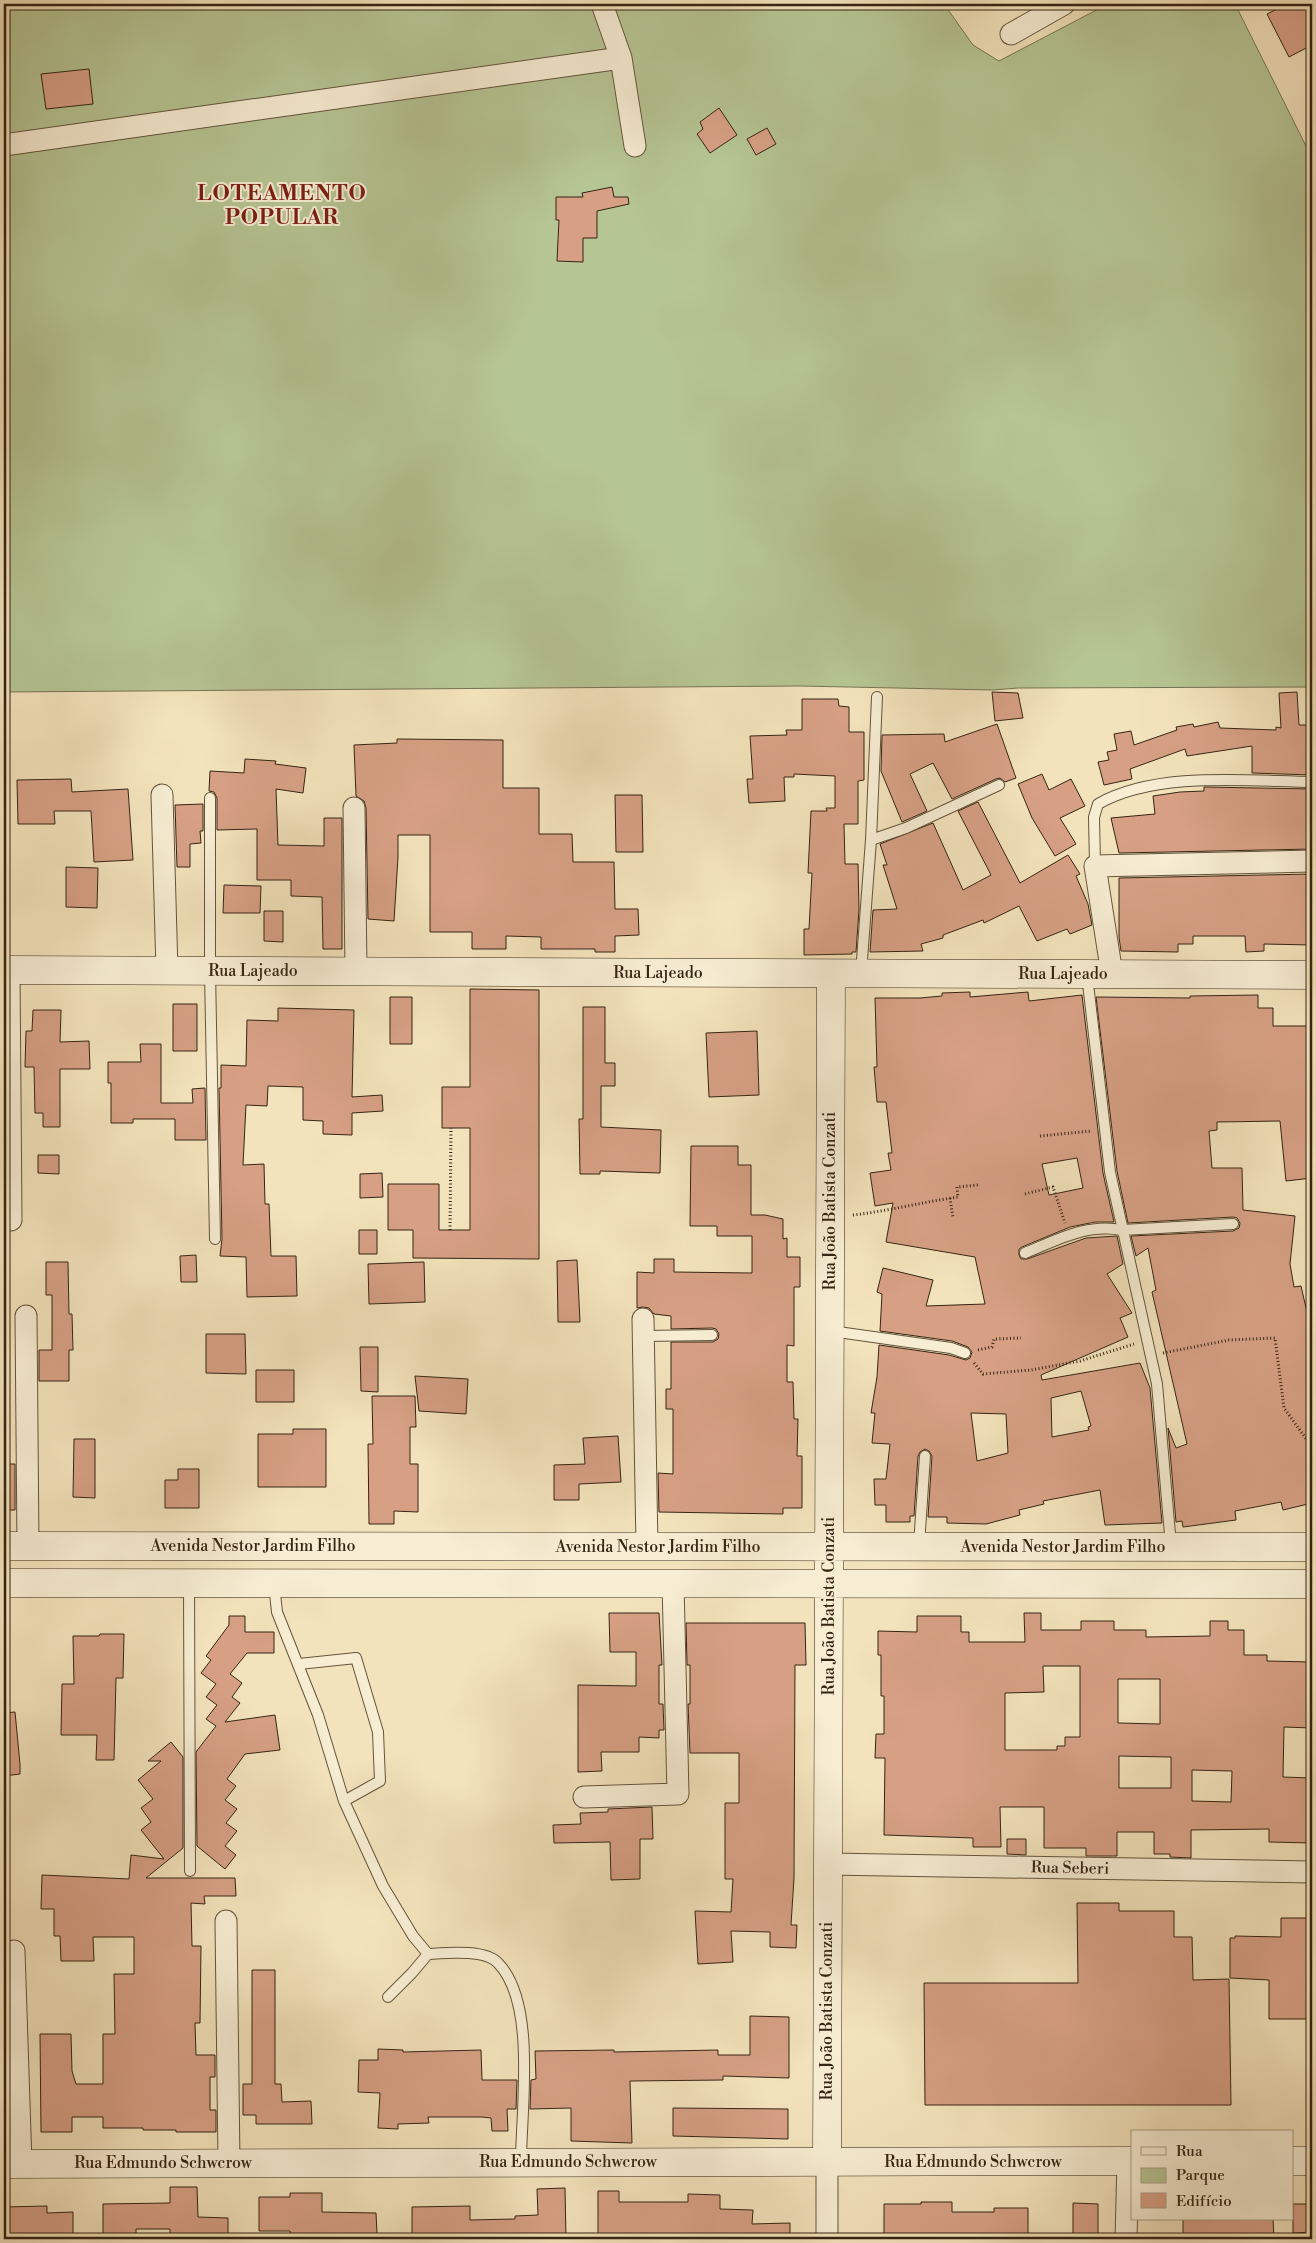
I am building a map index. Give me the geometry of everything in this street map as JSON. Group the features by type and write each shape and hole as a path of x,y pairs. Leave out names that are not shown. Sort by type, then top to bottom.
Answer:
{"street":[{"path":"602,4 621,58 635,146"},
{"path":"1011,34 1064,4"},
{"path":"4,145 621,58"},
{"path":"162,795 167,971"},
{"path":"354,808 356,972"},
{"path":"1100,975 1095,866 1312,861"},
{"path":"6,970 10,1220"},
{"name":"Rua Lajeado","path":"6,970 1312,975"},
{"name":"Rua João Batista Conzati","path":"827,2239 831,974"},
{"path":"16,1546 26,1316"},
{"path":"643,1327 647,1547"},
{"name":"Avenida Nestor Jardim Filho","path":"16,1546 1312,1547"},
{"path":"139,1546 139,1583"},
{"path":"528,1546 529,1583"},
{"path":"4,1583 1312,1584"},
{"path":"584,1798 678,1794 672,1583"},
{"name":"Rua Seberi","path":"828,1864 1312,1872"},
{"path":"226,1921 229,2163"},
{"path":"12,2164 14,1951"},
{"path":"1294,2161 1312,2161"},
{"path":"1126,2239 1130,2162"},
{"name":"Rua Edmundo Schwcrow","path":"12,2164 1130,2162"}],"lane":[{"path":"860,974 870,840 877,697"},
{"path":"1095,866 1094,817 1098,804 1114,795 1196,780 1312,782"},
{"path":"870,840 906,828 999,785"},
{"path":"210,798 210,971 215,1239"},
{"path":"1100,975 1104,1131 1122,1230 1157,1384 1172,1547"},
{"path":"1025,1253 1081,1230 1106,1227 1122,1230 1233,1224"},
{"path":"643,1327 712,1335"},
{"path":"830,1331 951,1348 965,1353"},
{"path":"919,1547 925,1456"},
{"path":"189,1583 190,1871"},
{"path":"274,1583 277,1612 318,1715 344,1801 383,1886 413,1936 428,1954"},
{"path":"299,1664 356,1658 378,1732 380,1781 344,1801"},
{"path":"388,1997 412,1974 428,1954 471,1952 498,1962 514,1989 523,2021 521,2163"}],"path":[{"path":"450,1230 451,1128"},
{"path":"1040,1136 1104,1131"},
{"path":"830,1217 878,1212 916,1203 958,1197 957,1187 978,1184"},
{"path":"1025,1194 1053,1187 1069,1235"},
{"path":"950,1198 953,1218"},
{"path":"1021,1338 994,1339 992,1347 965,1353 983,1374 1031,1370 1080,1361 1147,1341"},
{"path":"1150,1356 1229,1340 1276,1338 1284,1408 1312,1447"}],"green space":[{"path":"4,4 944,4 973,45 999,61 1108,4 1235,4 1312,158 1312,687 1018,688 992,690 800,686 4,692"}],"building":[{"path":"1287,4 1312,4 1312,45 1289,57 1267,14"},
{"path":"89,69 93,104 46,109 41,74"},
{"path":"719,108 737,135 710,153 697,134 703,129 700,122"},
{"path":"767,128 776,144 756,155 747,139"},
{"path":"612,187 614,197 628,197 629,204 597,211 597,238 583,238 583,262 557,261 559,220 556,220 556,197 583,197 582,193"},
{"path":"992,692 1018,693 1023,718 995,721"},
{"path":"1297,692 1299,725 1312,725 1312,775 1252,773 1252,746 1187,756 1185,749 1130,769 1132,779 1104,785 1098,762 1109,760 1107,752 1117,750 1114,734 1131,731 1134,745 1177,730 1176,727 1193,724 1194,727 1218,722 1220,728 1276,730 1276,727 1281,728 1279,693"},
{"path":"802,699 838,699 839,706 849,707 849,732 864,732 864,780 858,781 858,824 844,824 845,864 858,864 859,910 856,952 852,952 852,954 804,955 804,929 809,929 812,873 808,873 811,811 827,811 826,808 835,808 835,776 794,774 794,777 784,777 785,801 749,803 747,779 753,779 750,736 787,735 786,730 802,730"},
{"path":"997,724 1016,778 1005,782 1000,778 996,779 952,799 933,763 910,774 927,811 902,822 881,771 882,735 944,734 945,742"},
{"path":"397,739 503,740 503,788 539,788 539,834 572,834 573,862 614,862 615,909 638,909 639,935 615,936 615,952 595,952 595,949 541,949 541,937 506,936 506,949 472,949 472,932 430,932 430,835 398,835 394,921 368,919 366,808 364,801 356,796 354,745 397,743"},
{"path":"245,759 276,761 275,764 306,768 303,793 276,789 278,845 324,846 324,818 342,818 342,949 323,949 322,897 291,896 291,880 257,880 257,829 217,830 217,798 214,792 209,791 210,771 244,773"},
{"path":"1042,774 1049,790 1071,779 1085,806 1060,818 1076,844 1055,856 1032,818 1018,784"},
{"path":"71,779 72,792 128,789 133,860 94,862 91,811 54,811 55,824 18,824 17,780"},
{"path":"1204,787 1312,789 1312,849 1119,853 1111,818 1155,814 1153,796 1204,791"},
{"path":"615,795 642,795 643,852 616,852"},
{"path":"978,802 1020,883 1068,855 1080,874 1076,876 1088,904 1092,925 1070,934 1067,929 1037,941 1019,906 984,923 983,920 943,935 943,938 921,944 923,951 870,952 873,910 897,909 883,865 887,865 880,844 933,823 963,890 991,875 958,811"},
{"path":"203,804 203,831 200,831 201,843 190,844 190,867 177,867 175,805"},
{"path":"66,867 98,868 97,908 66,907"},
{"path":"1312,874 1312,945 1264,944 1264,951 1246,952 1245,936 1193,936 1193,944 1178,944 1178,952 1121,951 1119,937 1119,878"},
{"path":"224,885 261,886 260,913 223,913"},
{"path":"264,911 283,911 283,942 264,941"},
{"path":"470,989 539,990 539,1259 413,1258 413,1230 388,1230 388,1184 439,1184 439,1230 470,1230 470,1128 442,1128 442,1087 470,1087"},
{"path":"970,992 970,997 1028,992 1029,1001 1082,995 1103,1173 1114,1222 1095,1222 1070,1227 1022,1247 1019,1249 1019,1255 1021,1259 1027,1259 1086,1238 1117,1236 1123,1264 1107,1274 1132,1313 1120,1318 1128,1337 1041,1375 1042,1380 1140,1363 1150,1388 1162,1523 1105,1525 1100,1490 1043,1501 1044,1504 1019,1510 1020,1515 986,1524 947,1523 947,1517 928,1517 932,1456 925,1449 918,1456 914,1516 910,1516 910,1522 886,1522 886,1505 875,1505 874,1479 886,1479 890,1444 872,1443 875,1413 871,1413 877,1377 879,1345 949,1355 966,1360 970,1358 972,1352 968,1347 952,1341 880,1331 882,1294 877,1292 883,1268 933,1280 926,1306 985,1304 975,1257 886,1242 893,1203 875,1206 870,1173 891,1170 888,1153 892,1153 886,1102 877,1102 874,1067 877,1067 875,998 920,998 942,996 942,993","holes":["1077,1158 1083,1188 1049,1195 1042,1164","1081,1391 1091,1426 1088,1427 1089,1430 1052,1437 1051,1398","971,1413 1006,1414 1008,1453 977,1461"]},
{"path":"1258,995 1258,1008 1273,1008 1273,1026 1312,1026 1312,1123 1308,1123 1312,1178 1286,1181 1280,1121 1217,1122 1217,1130 1209,1131 1212,1168 1242,1168 1243,1210 1295,1216 1290,1264 1294,1287 1301,1286 1312,1334 1312,1351 1307,1353 1312,1377 1312,1503 1283,1510 1281,1502 1235,1511 1236,1520 1183,1527 1182,1521 1176,1522 1168,1428 1176,1448 1187,1444 1152,1292 1156,1290 1148,1248 1136,1256 1131,1236 1233,1231 1239,1228 1240,1223 1237,1218 1233,1217 1128,1223 1117,1171 1096,997 1190,998 1190,996"},
{"path":"390,997 412,997 412,1044 390,1044"},
{"path":"173,1004 197,1004 197,1051 173,1051"},
{"path":"583,1007 605,1007 605,1063 615,1063 615,1086 601,1086 601,1127 661,1130 660,1173 600,1171 600,1174 580,1174 579,1119 583,1119"},
{"path":"278,1008 354,1010 352,1097 382,1095 383,1111 352,1113 352,1135 323,1134 323,1121 303,1120 303,1087 268,1086 267,1106 246,1105 243,1165 264,1164 265,1204 269,1204 271,1256 296,1256 297,1296 247,1297 246,1257 220,1256 222,1239 219,1088 221,1088 221,1065 246,1066 247,1020 278,1021"},
{"path":"33,1010 61,1010 60,1042 89,1041 90,1069 60,1069 60,1127 43,1127 43,1113 35,1113 34,1067 25,1067 26,1031 32,1031"},
{"path":"757,1031 759,1095 709,1097 706,1033"},
{"path":"140,1044 161,1044 161,1103 193,1103 192,1089 205,1088 206,1140 175,1140 175,1119 133,1119 133,1123 111,1123 111,1083 108,1083 108,1062 141,1062"},
{"path":"691,1146 738,1146 738,1165 751,1165 751,1215 765,1215 783,1219 783,1239 787,1238 787,1257 800,1257 800,1287 794,1287 794,1346 787,1345 787,1382 793,1382 794,1419 798,1419 797,1456 802,1456 802,1508 783,1508 783,1514 659,1512 658,1473 673,1474 673,1409 666,1409 666,1389 671,1389 671,1342 713,1342 718,1339 719,1334 716,1329 712,1328 671,1329 671,1316 654,1314 649,1308 637,1308 637,1272 654,1273 654,1259 674,1259 674,1272 752,1273 752,1236 717,1236 717,1226 690,1226"},
{"path":"38,1155 59,1155 59,1174 38,1173"},
{"path":"382,1173 383,1197 360,1198 360,1174"},
{"path":"359,1230 377,1230 377,1254 359,1254"},
{"path":"196,1255 197,1282 181,1282 180,1256"},
{"path":"577,1260 580,1322 558,1322 557,1261"},
{"path":"46,1262 68,1262 69,1314 72,1314 73,1350 69,1350 69,1381 39,1381 39,1350 52,1350 52,1295 46,1295"},
{"path":"424,1262 425,1302 369,1304 368,1264"},
{"path":"206,1334 245,1334 246,1374 206,1373"},
{"path":"360,1347 378,1347 378,1392 361,1391"},
{"path":"256,1370 294,1370 294,1402 256,1402"},
{"path":"415,1376 468,1379 466,1414 419,1411"},
{"path":"372,1396 415,1396 416,1427 410,1427 410,1464 418,1464 418,1512 394,1511 394,1524 369,1524 368,1444 373,1444"},
{"path":"293,1429 326,1429 326,1487 258,1487 258,1434 293,1434"},
{"path":"618,1436 621,1482 579,1484 579,1500 554,1500 554,1465 585,1464 583,1438"},
{"path":"74,1439 95,1439 95,1498 73,1497"},
{"path":"4,1464 15,1464 15,1510 4,1510"},
{"path":"178,1469 199,1469 199,1508 165,1508 165,1480 178,1480"},
{"path":"609,1613 659,1613 662,1665 659,1665 659,1704 663,1704 664,1730 659,1730 659,1738 639,1737 639,1752 601,1752 602,1771 578,1772 578,1685 636,1686 636,1652 610,1652"},
{"path":"1024,1613 1041,1613 1041,1630 1081,1630 1081,1621 1114,1621 1114,1630 1146,1630 1146,1637 1210,1636 1210,1621 1228,1621 1228,1630 1244,1630 1244,1655 1267,1655 1267,1661 1312,1662 1312,1728 1284,1727 1283,1777 1312,1778 1312,1843 1269,1842 1269,1829 1191,1830 1191,1858 1170,1857 1170,1854 1154,1854 1154,1832 1117,1832 1117,1856 1086,1856 1086,1848 1044,1848 1044,1807 1000,1807 1001,1847 973,1847 973,1838 884,1835 885,1758 875,1758 876,1734 884,1734 884,1696 881,1696 881,1655 878,1655 878,1631 917,1632 917,1616 961,1616 961,1632 969,1632 969,1642 1025,1642","holes":["1043,1666 1080,1666 1080,1737 1065,1737 1065,1746 1057,1746 1057,1750 1005,1750 1005,1693 1044,1692","1118,1679 1160,1679 1160,1724 1118,1723","1119,1756 1171,1757 1171,1788 1119,1788","1192,1770 1232,1771 1231,1802 1192,1801"]},
{"path":"229,1616 245,1616 245,1632 274,1632 274,1653 247,1653 230,1674 242,1683 232,1697 240,1703 225,1722 275,1715 280,1750 245,1754 227,1779 236,1786 225,1800 237,1809 226,1823 237,1831 225,1846 236,1855 225,1869 197,1846 196,1752 216,1726 206,1719 217,1705 206,1697 216,1684 201,1673 211,1660 206,1656 229,1625"},
{"path":"686,1623 805,1623 806,1665 795,1665 794,1878 791,1925 797,1925 796,1948 770,1947 770,1932 731,1931 733,1962 698,1964 695,1911 731,1912 733,1879 725,1879 725,1803 739,1803 739,1753 690,1753 688,1704 690,1704 690,1665 687,1665"},
{"path":"100,1634 124,1634 123,1678 116,1678 114,1760 96,1760 97,1735 61,1735 62,1684 74,1684 73,1636 99,1636"},
{"path":"15,1712 20,1774 4,1776 4,1713"},
{"path":"171,1742 183,1757 183,1848 146,1878 235,1878 236,1896 204,1896 205,1904 191,1903 192,1946 201,1946 200,2023 195,2023 196,2055 215,2055 215,2077 210,2077 210,2110 216,2110 216,2132 103,2128 103,2117 72,2117 72,2132 41,2132 40,2034 71,2034 72,2071 76,2084 103,2084 103,2034 115,2034 114,1974 134,1974 134,1937 93,1937 94,1961 61,1961 60,1936 54,1936 54,1909 41,1909 42,1875 129,1879 131,1855 164,1859 141,1830 151,1822 141,1808 153,1799 138,1780 161,1761 148,1761"},
{"path":"652,1807 653,1839 640,1839 640,1879 611,1880 610,1842 554,1843 553,1825 581,1824 580,1813 608,1812 608,1809"},
{"path":"1007,1839 1026,1839 1026,1855 1007,1854"},
{"path":"1077,1903 1119,1903 1119,1911 1174,1911 1174,1937 1192,1937 1193,1980 1229,1979 1231,2105 925,2105 924,1983 1078,1983"},
{"path":"1281,1918 1312,1918 1312,2019 1269,2019 1269,1980 1230,1978 1230,1938 1235,1938 1235,1936 1281,1937"},
{"path":"252,1970 275,1970 275,2084 281,2084 282,2102 311,2101 312,2124 256,2124 256,2115 243,2115 243,2084 252,2084"},
{"path":"750,2016 789,2017 789,2078 723,2076 723,2080 630,2081 632,2143 571,2141 571,2108 530,2109 531,2080 536,2079 535,2051 718,2050 718,2055 750,2055"},
{"path":"378,2049 403,2050 403,2052 481,2050 482,2080 517,2080 516,2109 507,2109 508,2131 492,2131 491,2118 482,2117 428,2117 429,2123 398,2124 398,2129 378,2128 380,2093 358,2092 359,2060 378,2060"},
{"path":"673,2108 788,2109 788,2139 673,2136"},
{"path":"170,2187 197,2187 198,2217 228,2218 228,2239 170,2239 170,2229 136,2229 136,2239 103,2239 103,2204 170,2203"},
{"path":"565,2188 566,2239 412,2239 412,2207 470,2206 470,2220 515,2219 515,2216 538,2215 537,2189"},
{"path":"598,2191 619,2191 619,2202 688,2202 688,2194 720,2195 720,2209 753,2210 752,2224 790,2223 790,2239 598,2239"},
{"path":"290,2193 322,2193 322,2212 376,2213 377,2234 372,2234 372,2239 291,2239 290,2231 259,2231 259,2197 290,2197"},
{"path":"921,2202 952,2202 952,2212 994,2212 994,2208 1028,2208 1028,2239 889,2239 889,2236 884,2236 884,2204 921,2204"},
{"path":"1073,2203 1098,2204 1098,2239 1073,2239"},
{"path":"1294,2204 1312,2204 1312,2232 1293,2233"},
{"path":"47,2206 47,2213 73,2212 73,2239 4,2239 4,2207"},
{"path":"1183,2220 1273,2220 1274,2239 1183,2239"}],"district":[{"name":"LOTEAMENTO POPULAR","path":"282,206"}]}
